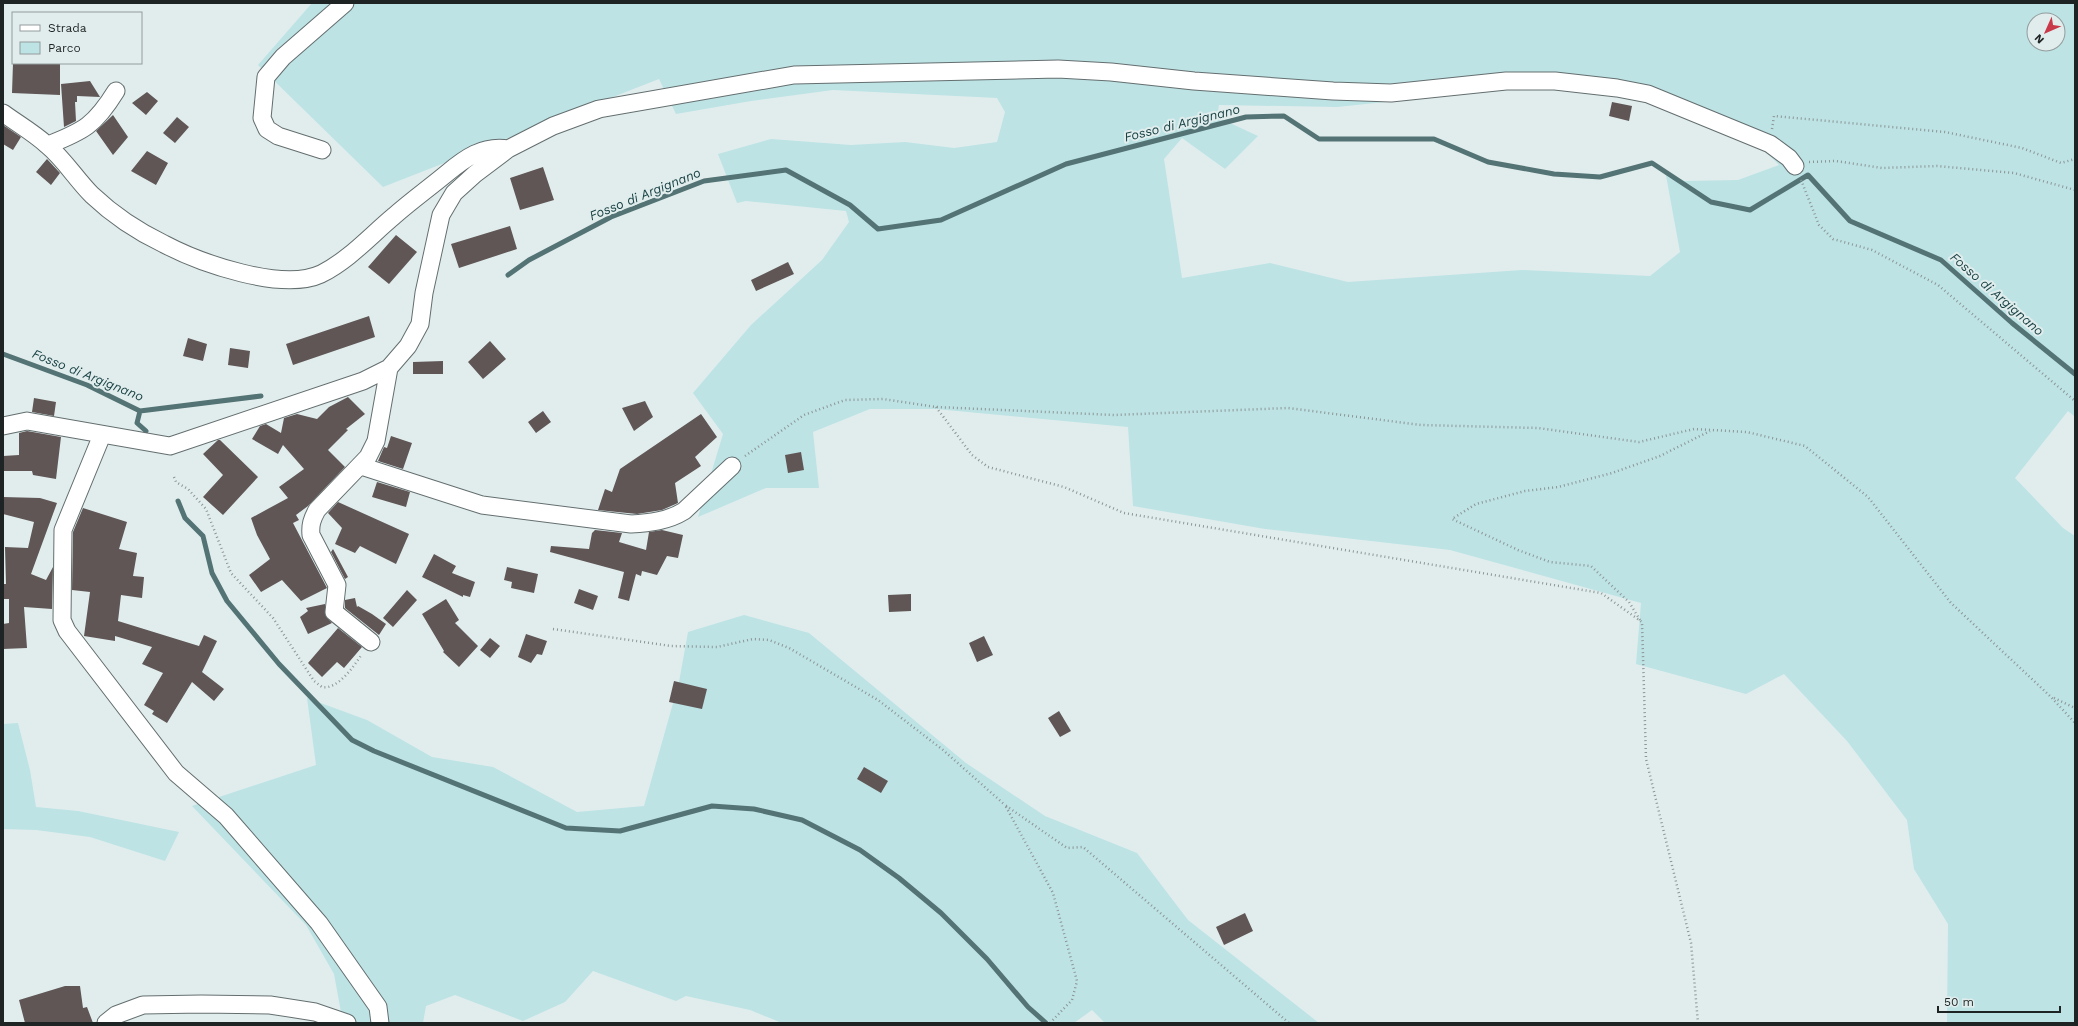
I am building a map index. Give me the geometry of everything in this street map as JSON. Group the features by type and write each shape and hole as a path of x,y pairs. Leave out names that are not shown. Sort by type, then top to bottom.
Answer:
{"street":[{"path":"322,150 278,136 267,129 262,118 266,77 283,57 345,3"},
{"path":"3,426 28,421 170,446 363,381 389,368 408,346 420,324 424,293 441,215 454,193 475,174 508,149 553,126 599,108 794,75 1058,69 1111,72 1194,81 1333,91 1390,93 1506,81 1555,81 1617,88 1648,94 1770,144 1780,150 1794,165"},
{"path":"48,145 82,131 104,110 116,91"},
{"path":"3,113 48,145 92,195 115,214 164,244 215,265 268,279 300,280 320,274 356,251 394,216 463,160 482,150 496,148 508,149"},
{"path":"371,642 334,612 337,585 311,536 310,527 312,518 317,510 366,461 376,441 389,368"},
{"path":"102,435 63,530 62,620 64,626 176,773 226,816 319,924 378,1007 380,1023"},
{"path":"361,466 482,505 631,524 649,523 675,517 684,511 732,466"},
{"path":"106,1023 116,1014 143,1005 201,1004 270,1005 315,1012 348,1023"}],"path":[{"path":"1770,144 1774,116 1945,132 2022,148 2060,163 2075,159"},
{"path":"1794,165 1836,161 1882,168 1937,166 2014,173 2075,190"},
{"path":"1809,196 1819,225 1833,239 1872,250 1938,285 2075,401"},
{"path":"732,466 804,415 845,400 883,399 936,407 1114,415 1288,408 1421,425 1538,428 1639,442 1694,429 1748,432 1805,446 1868,497 1951,602 2051,697 2075,722"},
{"path":"936,407 972,455 988,467 1064,487 1124,512 1601,593 1642,622"},
{"path":"1698,1023 1691,943 1646,758 1642,622 1629,602 1591,566 1550,562 1518,550 1452,519 1476,504 1525,491 1558,487 1612,473 1660,456 1710,431"},
{"path":"174,477 176,482 188,489 206,510 232,573 273,618 309,675 318,685 326,688 339,681 356,663 371,642"},
{"path":"553,629 671,646 717,646 752,639 769,640 796,652 878,700 949,755 1005,805 1067,848 1083,847 1289,1023"},
{"path":"2051,697 2075,708"},
{"path":"1005,805 1053,893 1077,980 1072,1000 1050,1023"}],"green space":[{"path":"312,3 2075,3 2075,417 2068,411 2015,478 2063,528 2075,536 2075,1023 1947,1022 1948,924 1914,869 1907,820 1847,741 1784,674 1746,694 1636,664 1641,603 1450,550 1265,529 1133,506 1128,427 936,409 870,409 813,432 819,488 766,488 698,517 723,434 693,393 751,325 822,260 849,222 846,211 746,201 737,203 718,154 771,139 851,145 905,142 954,148 997,142 1005,112 997,98 833,90 751,101 676,114 659,79 383,187 258,65","holes":["1506,84 1632,97 1758,144 1779,165 1738,180 1684,181 1665,170 1680,252 1650,276 1522,270 1348,282 1270,263 1182,278 1164,159 1182,138 1225,169 1258,136 1217,117 1219,105 1337,107 1433,97"]},
{"path":"744,615 809,633 966,763 1045,816 1137,853 1188,920 1319,1023 1105,1023 1092,1010 1074,1023 782,1023 750,1010 686,996 676,1001 593,971 565,1002 523,1021 455,995 426,1006 423,1023 343,1023 334,974 306,925 192,806 316,765 307,698 367,720 432,757 493,767 577,812 644,806 679,682 688,632"},
{"path":"18,723 30,770 36,807 78,811 179,832 165,861 90,837 36,830 3,829 3,724"}],"building":[{"path":"13,64 60,64 60,95 12,93"},
{"path":"90,81 100,97 77,96 77,102 75,102 76,121 64,127 61,84"},
{"path":"147,92 158,101 146,115 132,103"},
{"path":"1612,102 1632,106 1629,121 1609,116"},
{"path":"113,115 128,137 113,155 96,131"},
{"path":"177,117 189,127 175,143 163,133"},
{"path":"3,125 21,137 13,150 3,144"},
{"path":"147,151 168,163 156,185 131,171"},
{"path":"47,159 60,173 51,185 36,172"},
{"path":"543,167 554,200 520,210 510,178"},
{"path":"510,226 517,249 459,268 451,244"},
{"path":"396,235 417,252 389,284 368,267"},
{"path":"788,262 794,274 756,291 751,280"},
{"path":"369,316 375,337 293,365 286,344"},
{"path":"188,338 207,344 203,361 183,356"},
{"path":"490,341 506,359 483,379 468,362"},
{"path":"230,348 250,351 248,368 228,365"},
{"path":"443,361 443,374 413,374 413,362"},
{"path":"348,397 365,414 346,429 348,430 328,450 345,467 308,506 296,515 299,520 293,523 327,588 301,601 282,580 261,592 249,575 270,559 257,535 251,518 288,498 279,487 304,469 283,445 278,454 252,439 260,426 266,424 281,433 284,418 297,414 317,419 329,407"},
{"path":"34,398 56,402 54,416 32,412"},
{"path":"645,401 653,417 634,431 622,408"},
{"path":"543,411 551,422 536,433 528,422"},
{"path":"701,414 717,437 695,457 701,466 675,483 678,503 662,510 637,514 598,510 605,489 612,492 620,469"},
{"path":"27,431 61,437 56,479 33,475 32,471 3,471 3,456 19,455 19,433"},
{"path":"391,436 412,443 403,469 378,461 384,447 387,448"},
{"path":"218,440 220,440 258,477 223,515 203,497 223,475 203,454"},
{"path":"801,452 804,470 788,473 785,455"},
{"path":"377,482 410,492 406,507 372,497"},
{"path":"3,497 40,498 57,503 31,574 46,580 53,567 52,609 24,607 27,648 3,649 3,624 9,623 9,599 3,599 3,584 6,584 5,547 28,548 34,522 3,514"},
{"path":"338,502 409,534 396,564 360,546 355,553 335,544 342,528 328,513"},
{"path":"83,508 127,522 119,549 137,553 133,576 144,577 142,598 121,595 118,621 199,646 204,635 217,641 202,672 224,689 214,701 192,682 167,723 152,714 154,711 144,705 163,673 142,664 152,647 115,636 115,641 84,636 90,592 72,590 73,532"},
{"path":"595,530 622,533 619,542 646,550 649,532 662,530 683,535 678,558 667,556 657,575 642,571 641,576 636,574 629,601 618,598 624,572 550,552 551,546 589,549 592,533"},
{"path":"333,549 348,577 345,579 331,552"},
{"path":"434,554 456,566 452,573 475,582 470,597 463,595 463,597 422,577"},
{"path":"507,567 538,574 534,593 511,588 512,582 504,580"},
{"path":"579,589 598,596 593,610 574,603"},
{"path":"407,590 417,600 393,627 383,618"},
{"path":"911,594 911,611 889,612 888,595"},
{"path":"355,598 357,607 358,606 372,614 386,624 379,635 345,608 345,600"},
{"path":"446,599 459,620 455,623 478,646 459,667 443,652 444,651 422,614"},
{"path":"325,604 325,615 332,623 308,634 300,617 308,611 306,608"},
{"path":"338,628 362,647 344,668 337,662 322,677 308,663"},
{"path":"526,634 547,641 542,655 537,654 531,663 518,657"},
{"path":"984,636 993,655 977,662 969,643"},
{"path":"490,638 500,646 490,658 480,650"},
{"path":"674,681 707,689 702,709 669,702"},
{"path":"1059,711 1071,731 1060,737 1048,718"},
{"path":"864,767 888,781 881,793 857,779"},
{"path":"1245,913 1253,931 1224,945 1216,927"},
{"path":"65,986 80,986 83,1008 87,1007 93,1023 25,1023 19,1000"}],"waterway":[{"name":"Fosso di Argignano","path":"508,275 529,260 611,217 704,181 786,170 850,205 878,229 941,220 1066,164 1246,117 1284,116 1319,139 1434,139 1488,162 1554,174 1600,177 1652,163 1711,202 1750,210 1808,175 1850,221 1941,260 2012,323 2075,374"},
{"name":"Fosso di Argignano","path":"3,354 87,385 140,411 261,396"},
{"path":"140,411 137,423 146,431"},
{"path":"178,501 185,518 203,536 212,573 227,601 279,664 352,740 374,751 566,828 620,831 712,806 754,809 802,820 860,850 899,878 941,913 987,959 1028,1007 1046,1023"}]}
